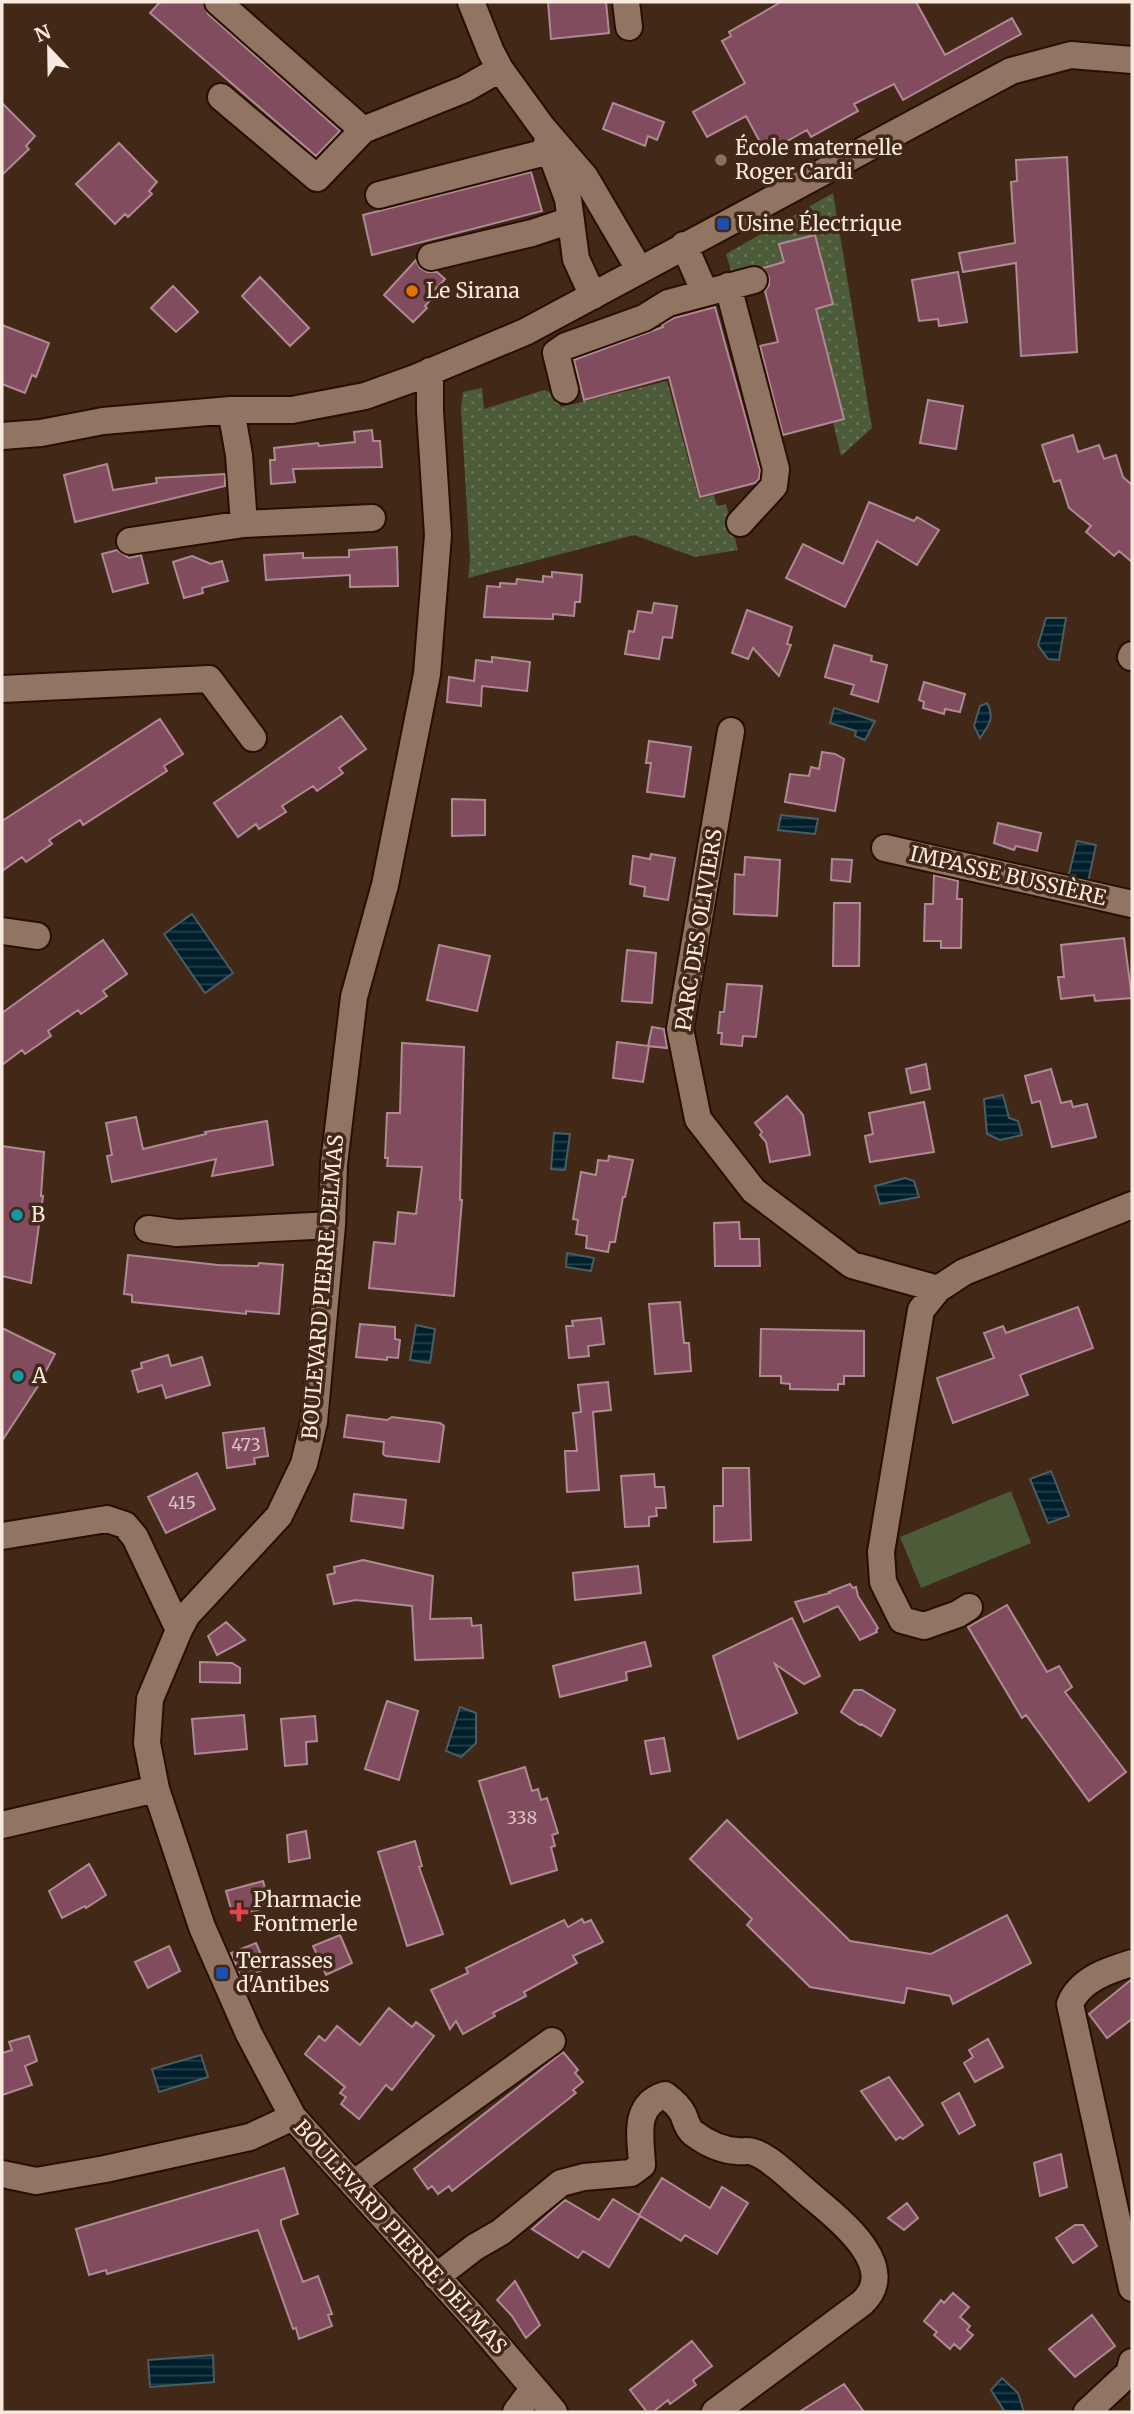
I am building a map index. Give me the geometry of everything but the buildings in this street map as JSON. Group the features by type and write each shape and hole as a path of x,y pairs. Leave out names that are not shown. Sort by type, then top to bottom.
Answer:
{"street":[{"path":"218,2 363,130"},
{"path":"471,2 500,69 546,139 584,177 605,212 651,305"},
{"path":"2,436 41,433 103,421 231,410 292,410 365,396 525,332 1011,71 1071,55 1132,60"},
{"path":"221,97 317,178 363,130 465,89 500,69"},
{"path":"379,195 546,139"},
{"path":"546,139 568,199 576,259 593,296"},
{"path":"431,257 593,219 605,212"},
{"path":"684,245 722,285 776,469 774,485 740,523"},
{"path":"651,305 668,303 722,285"},
{"path":"565,390 556,353 566,346 644,318 651,305"},
{"name":"BOULEVARD PIERRE DELMAS","path":"430,371 438,535 427,674 384,885 354,997 334,1164 332,1224 314,1422 304,1464 279,1516 187,1615 178,1630 150,1699 147,1743 156,1790 202,1927 249,2034 293,2117 554,2412"},
{"path":"231,410 239,455 244,524"},
{"path":"130,541 244,524 372,518"},
{"path":"2,688 209,679 253,738"},
{"name":"PARC DES OLIVIERS","path":"731,732 680,1029 698,1119 754,1191 852,1265 938,1289"},
{"name":"IMPASSE BUSSIÈRE","path":"884,848 1132,904"},
{"path":"2,931 37,936"},
{"path":"969,1607 958,1614 924,1626 902,1620 883,1582 881,1552 921,1310 938,1289 964,1272 1132,1205"},
{"path":"148,1229 177,1233 332,1224"},
{"path":"2,1536 107,1519 125,1525 135,1536 178,1630"},
{"path":"2,1825 156,1790"},
{"path":"1132,1963 1104,1972 1074,1993 1070,2004 1132,2288"},
{"path":"353,2184 552,2041"},
{"path":"436,2277 475,2247 501,2232 561,2183 584,2177 631,2174 642,2165 640,2119 645,2107 655,2098 665,2095 682,2112 689,2131 715,2147 753,2152 782,2170 830,2210 847,2227 872,2262 876,2278 872,2294 862,2303 715,2412"},
{"path":"2,2174 36,2181 105,2169 250,2137 293,2117"},
{"path":"1087,2412 1129,2373 1132,2362"},
{"path":"516,2412 533,2389"}],"green space":[{"path":"833,193 872,428 841,456 833,422 844,419 814,333 815,235 780,244 784,262 732,274 726,254"},
{"path":"667,381 699,499 714,495 717,506 726,504 738,550 695,557 634,535 468,578 470,560 461,409 463,392 482,388 484,409 544,390 553,393 561,407"},
{"path":"1011,1491 1031,1543 921,1588 900,1537"}],"water":[{"path":"1046,618 1066,618 1059,660 1048,659 1038,645"},
{"path":"987,703 991,713 990,721 980,738 974,726 980,706"},
{"path":"834,708 875,721 865,740 855,736 856,731 830,723"},
{"path":"781,815 818,819 815,834 778,830"},
{"path":"1077,841 1096,845 1088,882 1068,878"},
{"path":"192,914 233,973 205,993 164,934"},
{"path":"1003,1095 1009,1118 1018,1121 1022,1135 1000,1140 987,1134 984,1099"},
{"path":"554,1133 570,1134 565,1170 551,1169"},
{"path":"905,1178 914,1181 919,1197 880,1204 875,1186"},
{"path":"567,1253 594,1258 591,1271 566,1267"},
{"path":"416,1325 435,1329 430,1363 410,1360"},
{"path":"1051,1471 1069,1516 1048,1523 1030,1479"},
{"path":"460,1707 476,1713 476,1743 461,1757 446,1751"},
{"path":"201,2055 208,2077 159,2092 152,2069"},
{"path":"213,2355 214,2382 150,2387 148,2360"},
{"path":"1002,2378 1018,2393 1024,2412 1005,2412 991,2390"}],"place":[{"name":"École maternelle Roger Cardi","path":"721,160"},
{"name":"Usine Électrique","path":"723,224"},
{"name":"Le Sirana","path":"412,291"},
{"name":"B","path":"17,1215"},
{"name":"A","path":"18,1376"},
{"name":"Pharmacie Fontmerle","path":"239,1912"},
{"name":"Terrasses d'Antibes","path":"222,1973"}]}
